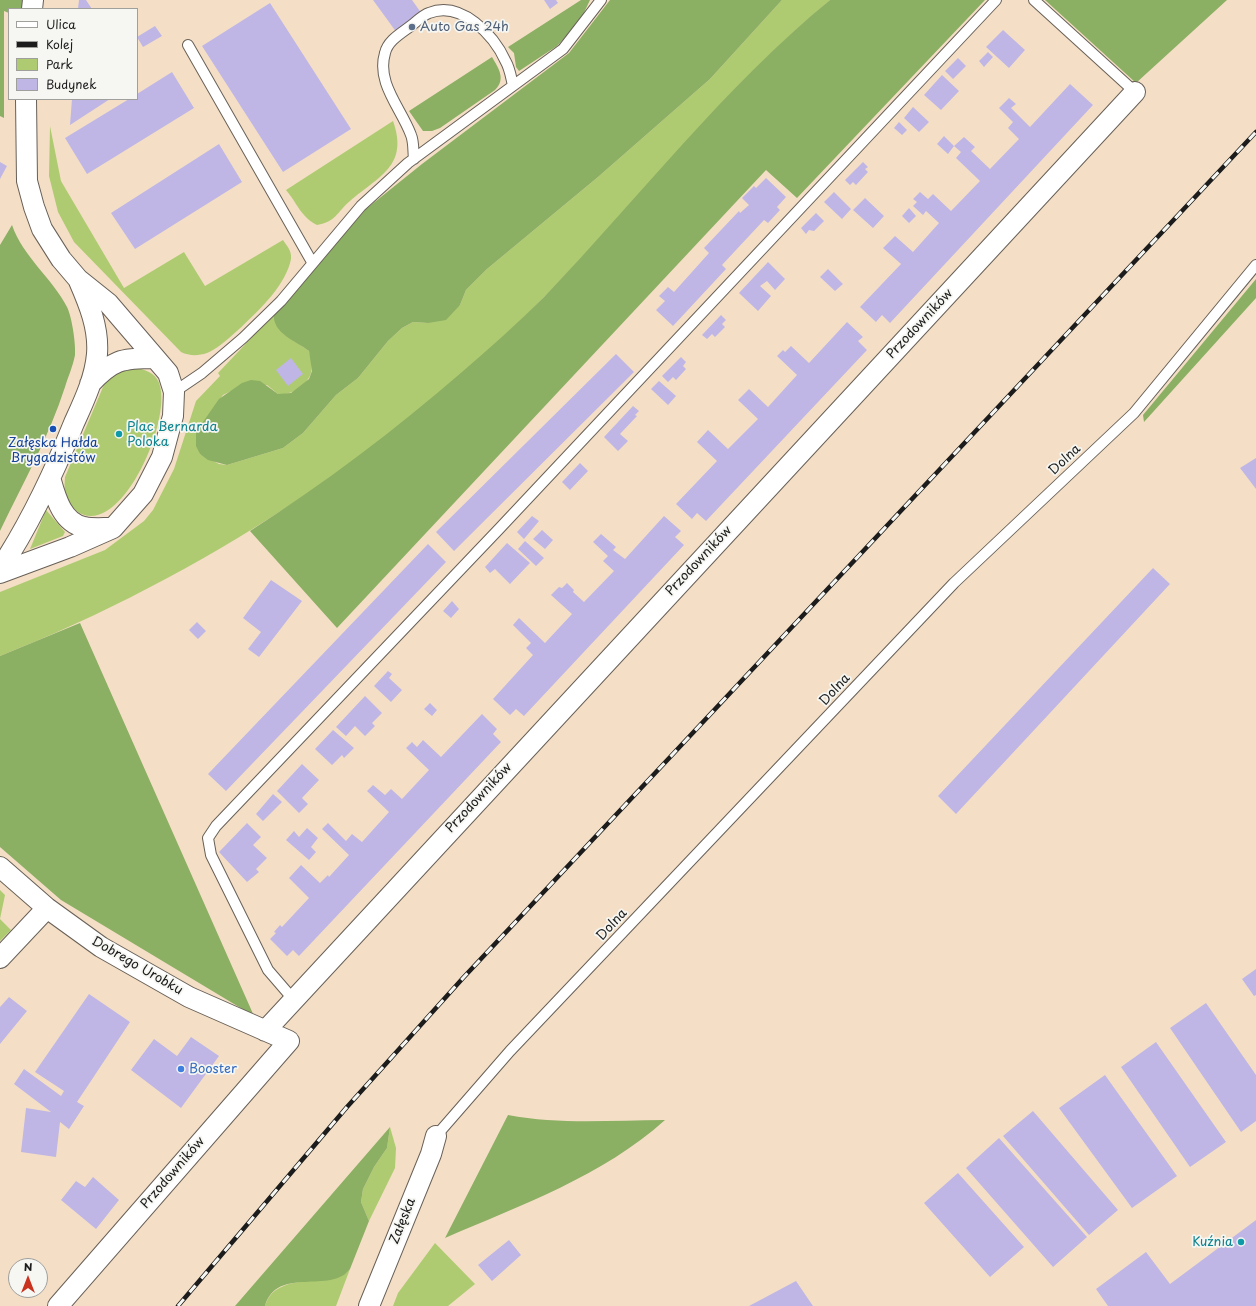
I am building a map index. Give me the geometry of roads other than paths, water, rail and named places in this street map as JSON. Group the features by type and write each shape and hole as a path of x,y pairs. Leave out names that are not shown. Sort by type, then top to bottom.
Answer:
{"street":[{"name":"Przodowników","path":"264,1030 1135,92"},
{"path":"0,573 70,548 113,528 143,494 162,457 173,416 174,392 168,373 108,303 78,279 61,259 50,242 34,207 26,181 26,100"},
{"path":"0,569 24,532 50,481 90,384 97,354 97,330 88,302 78,279"},
{"path":"90,384 103,370 115,362 135,358 154,358"},
{"path":"50,481 56,500 68,519 84,527 113,528"},
{"name":"Dobrego Urobku","path":"0,866 47,908 100,947 189,996 288,1040"},
{"path":"0,958 47,908"},
{"name":"Przodowników","path":"58,1306 288,1040"},
{"name":"Załęska","path":"369,1306 431,1154 436,1136"}],"lane":[{"path":"174,392 202,373 243,338 281,301 312,262 361,206 414,159 563,49 601,0"},
{"path":"293,999 268,970 211,855 208,838 216,826 504,523 996,0"},
{"path":"1034,0 1135,92"},
{"path":"414,159 412,137 386,85 383,74 383,62 385,52 393,39 422,17 428,13 446,10 466,15 486,33 500,52 506,62 513,85"},
{"path":"188,45 292,224 312,262"},
{"name":"Dolna","path":"436,1136 510,1051 954,583 1134,413 1256,265"}],"railway":[{"path":"178,1306 347,1107 463,978 1256,132"}],"place":[{"name":"Auto Gas 24h","path":"412,27"},
{"name":"Załęska Hałda Brygadzistów","path":"53,429"},
{"name":"Plac Bernarda Poloka","path":"119,434"},
{"name":"Booster","path":"181,1069"},
{"name":"Kuźnia","path":"1241,1242"}]}
